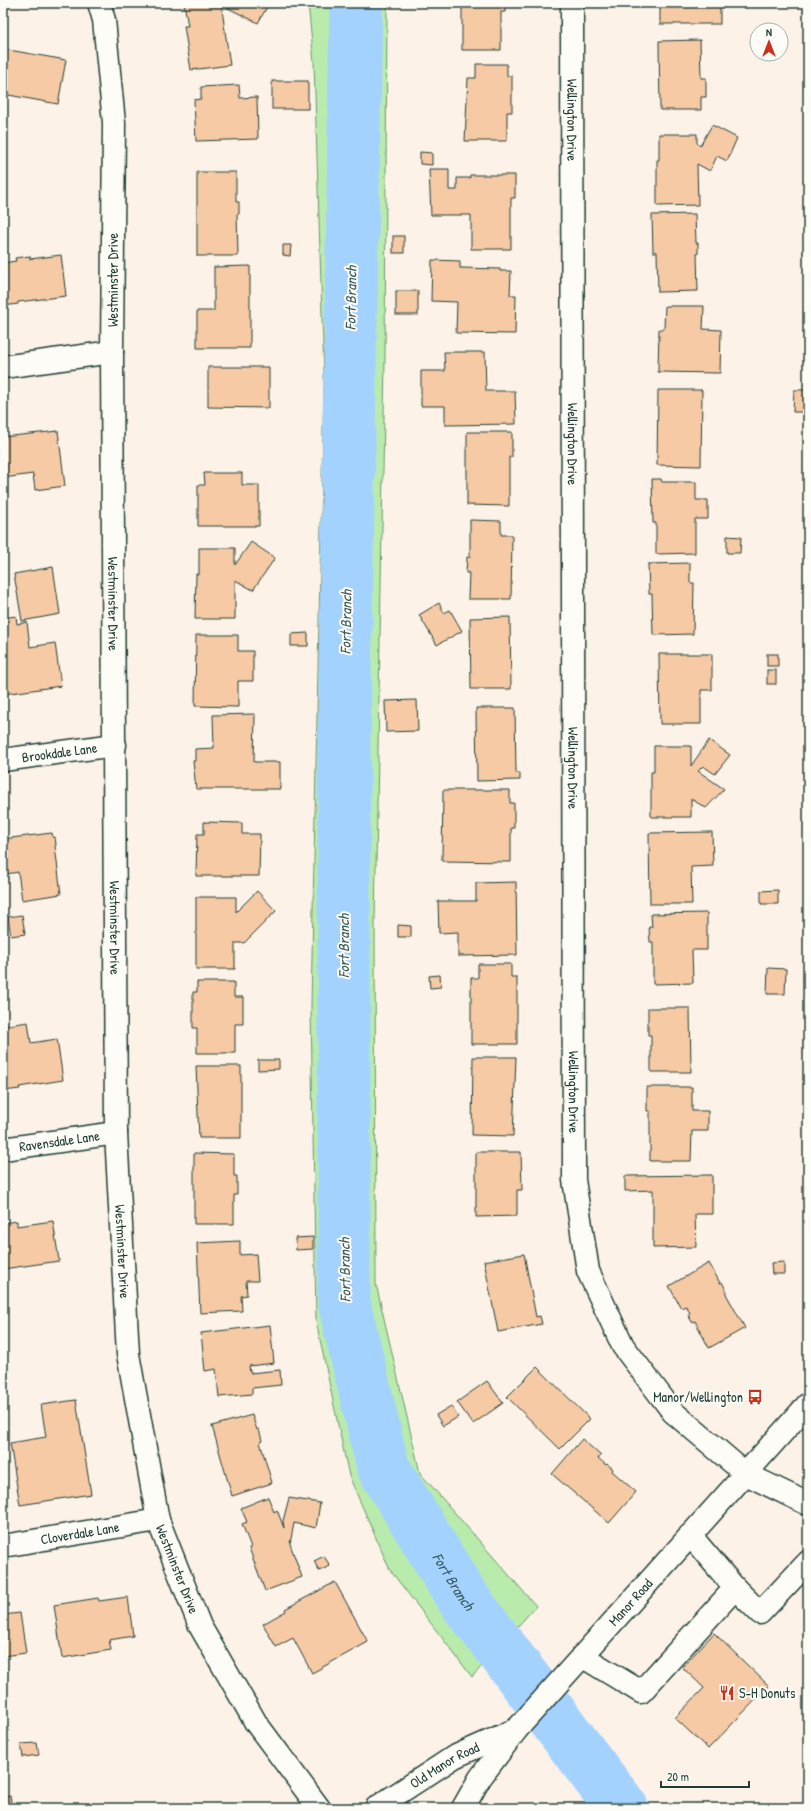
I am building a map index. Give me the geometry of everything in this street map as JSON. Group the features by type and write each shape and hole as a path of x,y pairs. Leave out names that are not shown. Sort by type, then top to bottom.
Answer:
{"street":[{"name":"Westminster Drive","path":"99,3 104,20 114,123 112,352 116,1133 128,1354 158,1520 200,1626 256,1723 318,1808"},
{"name":"Wellington Drive","path":"572,3 574,1180 588,1271 623,1346 673,1412 746,1474 808,1504"},
{"path":"3,367 112,352"},
{"name":"Brookdale Lane","path":"3,760 115,745"},
{"name":"Ravensdale Lane","path":"3,1149 116,1133"},
{"name":"Manor Road","path":"462,1808 480,1778 517,1729 808,1404"},
{"name":"Cloverdale Lane","path":"3,1546 158,1520"},
{"path":"690,1535 735,1588 760,1613 808,1562"},
{"path":"582,1656 641,1692 735,1588"},
{"name":"Old Manor Road","path":"376,1808 454,1757 517,1729"}],"green space":[{"path":"308,3 387,3 385,359 375,921 376,1284 420,1473 536,1606 472,1677 390,1570 349,1476 316,1321 311,1006 324,378 314,62"}],"building":[{"path":"184,3 221,3 230,65 191,70 184,26 188,26"},
{"path":"226,3 264,3 268,5 258,23 224,6"},
{"path":"462,3 505,3 505,12 501,12 501,50 462,50"},
{"path":"660,3 720,3 720,24 660,24"},
{"path":"700,40 701,78 706,78 706,97 701,97 701,110 660,110 659,41"},
{"path":"3,49 66,60 58,104 3,94"},
{"path":"476,64 507,64 507,76 512,76 512,112 507,112 507,141 465,141 468,78 476,78"},
{"path":"272,81 308,81 308,109 272,109"},
{"path":"239,85 240,98 257,97 258,139 196,141 194,100 201,99 201,87"},
{"path":"712,125 737,138 727,161 717,156 710,171 697,164 698,205 657,206 657,160 659,160 659,134 697,134 697,143 700,146"},
{"path":"420,152 432,153 432,165 420,164"},
{"path":"429,169 449,169 449,190 457,190 457,178 470,178 470,175 515,175 515,198 511,198 511,249 471,249 471,215 431,215"},
{"path":"197,172 236,172 236,202 239,202 239,214 237,214 238,256 197,256"},
{"path":"695,214 696,243 698,243 698,291 658,292 657,252 653,252 652,215"},
{"path":"393,236 404,236 404,253 393,253"},
{"path":"283,245 291,245 290,256 283,255"},
{"path":"61,255 66,296 18,302 18,304 3,306 3,263 16,261 15,258 30,256 30,259"},
{"path":"432,260 460,261 460,268 500,269 500,271 511,271 510,295 516,295 515,334 456,333 457,302 431,301"},
{"path":"250,266 250,348 197,348 197,311 214,311 214,267"},
{"path":"396,291 418,291 418,315 396,315"},
{"path":"665,306 704,306 703,329 721,330 720,373 658,372 659,329 664,329"},
{"path":"444,352 485,352 486,391 515,391 516,424 445,425 445,406 421,406 421,371 445,371"},
{"path":"208,367 269,367 269,408 208,407"},
{"path":"658,390 702,390 701,466 657,465"},
{"path":"794,390 808,390 808,412 793,412"},
{"path":"58,431 65,486 35,490 33,474 3,478 3,437"},
{"path":"467,432 512,432 512,457 509,457 509,506 467,505"},
{"path":"204,473 242,473 242,485 259,485 259,526 198,526 198,485 205,485"},
{"path":"652,479 661,479 662,482 696,482 696,500 708,500 708,519 695,519 695,553 656,554 656,523 653,523"},
{"path":"470,520 501,521 501,535 512,535 511,599 468,599 469,573 466,573 467,557 470,557"},
{"path":"727,536 741,537 740,553 727,553"},
{"path":"251,542 275,558 253,590 235,580 235,619 195,619 196,574 199,574 199,548 235,548 235,565"},
{"path":"690,563 690,583 694,583 693,634 653,635 652,594 649,594 648,564"},
{"path":"53,567 60,614 22,621 14,574"},
{"path":"439,603 444,613 450,610 462,631 437,645 419,615"},
{"path":"16,616 17,624 27,622 30,647 55,643 61,686 3,694 3,618"},
{"path":"510,617 511,689 471,689 470,618"},
{"path":"308,633 308,646 291,646 291,634"},
{"path":"196,635 238,635 238,651 253,651 253,681 238,681 238,707 195,706"},
{"path":"659,654 712,654 712,690 701,690 701,724 660,724"},
{"path":"767,654 778,654 778,666 767,666"},
{"path":"767,670 776,670 776,684 767,684"},
{"path":"417,700 418,731 386,732 385,701"},
{"path":"476,708 515,708 516,773 520,773 520,780 477,781"},
{"path":"255,714 254,762 280,762 280,789 196,789 193,761 195,761 195,749 214,748 213,715"},
{"path":"709,740 730,755 715,774 703,766 698,771 724,789 706,808 691,799 691,817 651,817 651,772 654,772 654,746 691,746 691,766"},
{"path":"443,790 510,790 510,803 514,803 514,828 511,828 511,862 442,861"},
{"path":"204,822 242,823 242,834 260,834 259,876 196,876 197,834 204,834"},
{"path":"712,832 713,866 691,867 692,904 650,904 649,833"},
{"path":"52,833 53,838 55,837 61,894 22,900 18,872 6,874 3,839"},
{"path":"516,882 517,955 458,956 458,932 439,933 438,901 476,901 476,883"},
{"path":"778,890 778,904 761,904 761,891"},
{"path":"257,891 276,911 244,943 235,943 235,969 196,969 196,897 236,897 236,912"},
{"path":"707,913 707,950 692,950 693,983 653,984 653,942 650,942 649,927 652,927 651,914"},
{"path":"22,915 25,934 11,936 8,917"},
{"path":"398,925 411,926 411,937 398,937"},
{"path":"478,964 511,964 511,977 517,977 517,1044 471,1044 471,978 478,978"},
{"path":"768,968 786,969 785,994 767,994"},
{"path":"440,975 441,987 430,988 429,976"},
{"path":"197,982 234,982 234,997 243,997 243,1024 235,1024 235,1053 197,1053 197,1028 193,1028 193,992 197,992"},
{"path":"648,1008 690,1008 691,1072 651,1072 651,1035 648,1035"},
{"path":"28,1022 31,1043 57,1039 63,1080 3,1091 3,1026"},
{"path":"473,1057 516,1057 513,1136 472,1135"},
{"path":"258,1060 279,1060 279,1069 258,1070"},
{"path":"196,1066 241,1066 241,1138 199,1138"},
{"path":"647,1087 692,1087 692,1111 708,1111 708,1131 692,1131 691,1161 650,1161 650,1111 647,1111"},
{"path":"476,1152 521,1152 522,1190 517,1190 517,1216 476,1217"},
{"path":"194,1153 234,1154 234,1176 237,1176 237,1195 234,1195 234,1224 194,1224"},
{"path":"712,1175 712,1214 695,1214 696,1247 653,1248 653,1190 625,1191 625,1176"},
{"path":"17,1221 17,1226 53,1221 59,1261 3,1269 3,1223"},
{"path":"313,1237 313,1249 296,1250 295,1238"},
{"path":"240,1241 240,1255 256,1254 258,1281 246,1281 247,1295 241,1296 242,1311 200,1313 197,1243"},
{"path":"524,1254 536,1317 540,1316 542,1324 498,1332 484,1261"},
{"path":"784,1262 784,1274 772,1274 771,1263"},
{"path":"709,1263 720,1283 722,1282 726,1290 726,1294 745,1328 709,1348 695,1321 692,1322 688,1315 690,1313 686,1306 681,1308 669,1286"},
{"path":"270,1325 274,1363 249,1366 250,1373 280,1370 281,1385 252,1388 252,1394 219,1397 216,1369 205,1371 201,1333"},
{"path":"537,1367 590,1419 560,1449 507,1397"},
{"path":"487,1381 503,1403 473,1424 457,1402"},
{"path":"76,1400 91,1494 20,1505 10,1443 46,1437 41,1405"},
{"path":"451,1406 458,1417 443,1426 436,1415"},
{"path":"252,1415 257,1430 259,1429 262,1441 260,1442 272,1483 232,1496 212,1426"},
{"path":"582,1439 601,1456 598,1458 613,1469 612,1471 636,1492 609,1523 552,1474"},
{"path":"268,1497 274,1512 277,1510 284,1528 283,1521 289,1498 320,1503 316,1528 294,1523 290,1544 302,1577 265,1591 242,1524 247,1522 241,1508"},
{"path":"324,1556 330,1566 319,1571 314,1561"},
{"path":"335,1582 368,1642 312,1673 293,1638 276,1647 263,1624 286,1611 285,1609"},
{"path":"128,1597 133,1636 109,1640 111,1650 62,1658 54,1605 98,1598 99,1601"},
{"path":"20,1613 26,1653 3,1656 3,1615"},
{"path":"714,1633 769,1686 708,1749 675,1718 704,1688 682,1667"},
{"path":"37,1743 39,1755 23,1757 21,1744"},
{"path":"10,1796 12,1808 3,1808 3,1797"}],"waterway":[{"name":"Fort Branch","path":"356,3 344,747 344,1303 383,1467 462,1597 622,1808"}],"place":[{"name":"Manor/Wellington","path":"755,1397"},
{"name":"S-H Donuts","path":"727,1693"}]}
